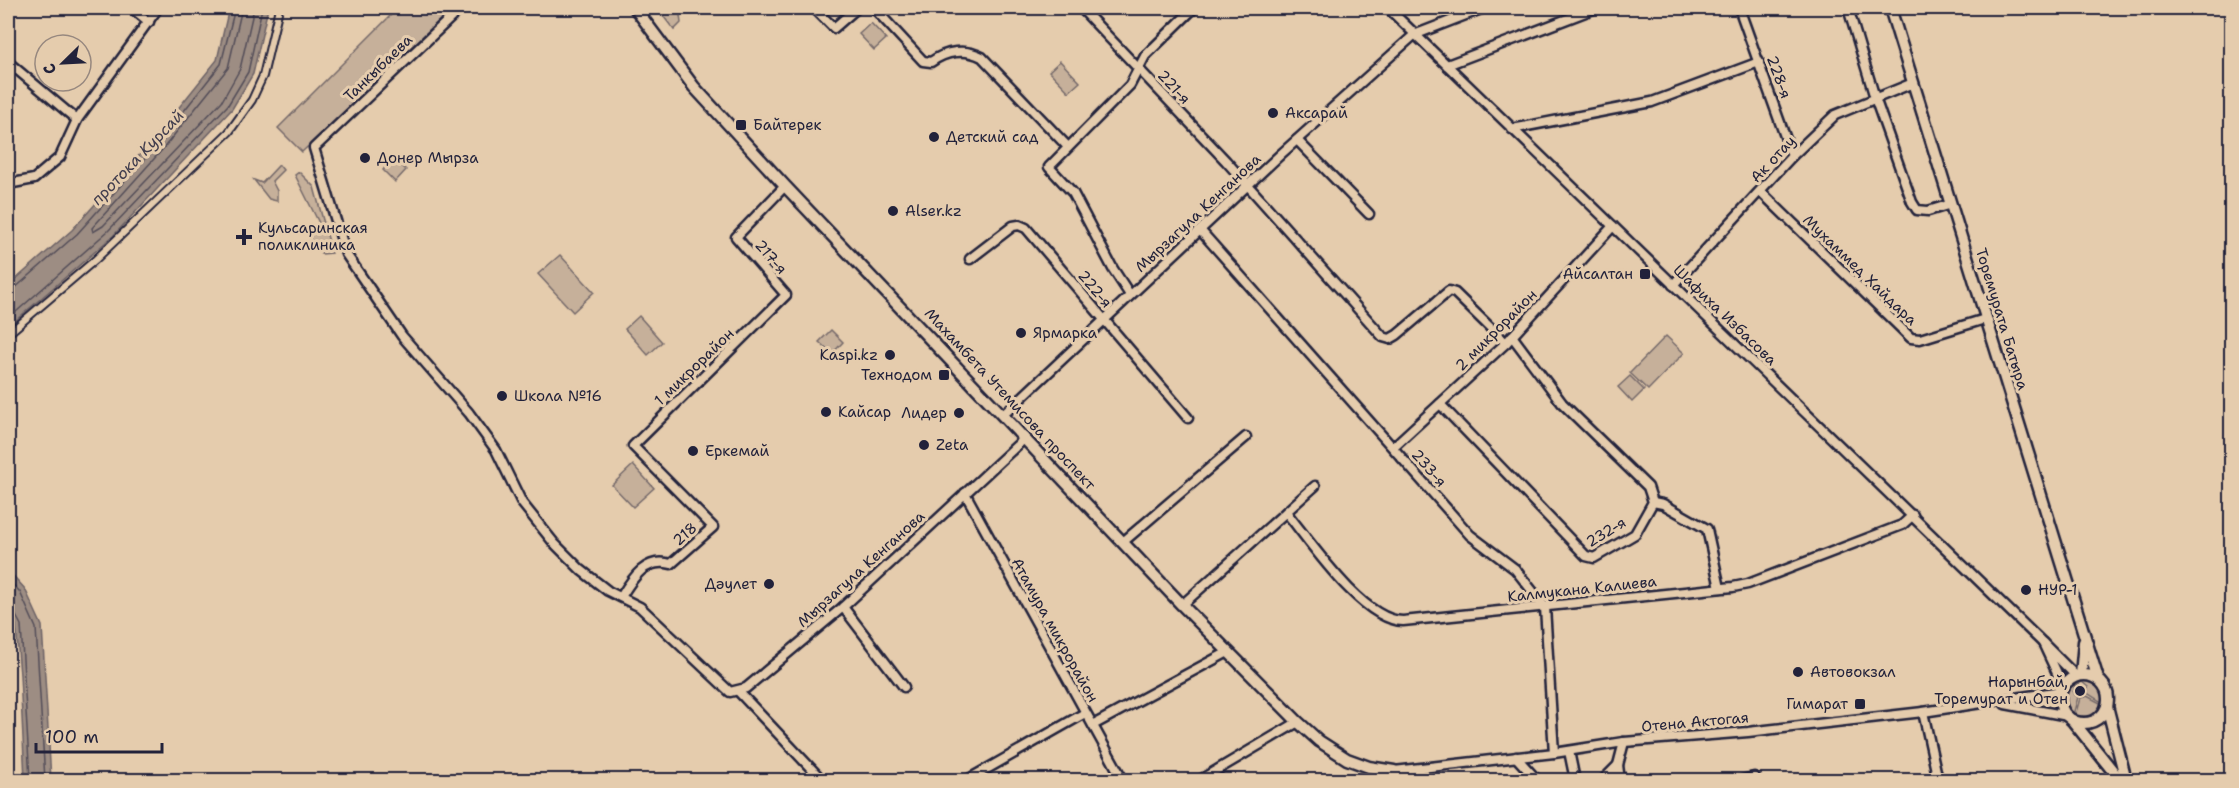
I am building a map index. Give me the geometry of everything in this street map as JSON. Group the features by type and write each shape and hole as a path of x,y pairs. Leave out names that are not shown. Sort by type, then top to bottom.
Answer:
{"street":[{"path":"132,8 149,22"},
{"path":"8,184 34,179 60,157 78,120 158,8"},
{"path":"8,334 95,260 229,132 252,100 263,76 279,8"},
{"name":"Танкыбаева","path":"461,8 314,148 346,254 402,336 456,394 489,441 522,503 554,543 581,570 608,591 621,597"},
{"name":"Махамбета Утемисова проспект","path":"635,8 694,87 785,186 1228,652 1319,741 1347,759 1395,776"},
{"path":"814,8 834,28 857,8"},
{"path":"874,8 923,61 931,62 945,52 975,53 982,57 1068,147"},
{"name":"221-я","path":"1080,8 1248,186"},
{"path":"1130,295 1113,269 1073,193 1049,167 1130,85 1145,56 1194,8"},
{"name":"Шафиха Избасова","path":"1388,8 2078,676"},
{"path":"1414,35 1484,8"},
{"path":"1447,64 1596,8"},
{"name":"228-я","path":"1739,8 1792,156"},
{"path":"1848,8 1875,98 1912,202 1917,210 1928,211 1951,204"},
{"name":"Торемурата Батыра","path":"1890,8 2098,679"},
{"name":"Мырзагула Кенганова","path":"1003,415 1297,140 1414,35"},
{"path":"8,62 78,120"},
{"path":"1512,129 1652,102 1759,62"},
{"name":"Ак отау","path":"1673,285 1792,156 1835,115 1913,83"},
{"path":"1297,140 1369,214"},
{"name":"217-я","path":"785,186 736,237 786,295"},
{"path":"1248,186 1383,337 1390,339 1397,335 1449,291 1455,293 1509,339 1562,403 1648,487 1653,502 1663,504 1707,530 1720,588"},
{"name":"Мухаммед Хайдара","path":"1761,192 1911,338 1920,339 1985,319"},
{"name":"222-я","path":"970,259 1013,226 1019,225 1026,228 1188,418"},
{"name":"2 микрорайон","path":"1393,447 1509,339 1612,226"},
{"name":"233-я","path":"1200,230 1470,535 1515,569 1545,607"},
{"name":"1 микрорайон","path":"712,527 633,446 786,295"},
{"name":"232-я","path":"1440,404 1590,559 1635,534 1653,502"},
{"path":"1123,542 1246,437"},
{"name":"Мырзагула Кенганова","path":"739,692 843,607 1025,438"},
{"path":"1182,604 1315,486"},
{"name":"Атамура микрорайон","path":"964,493 1123,780"},
{"name":"Калмукана Калиева","path":"1286,512 1358,600 1380,616 1394,621 1748,584 1902,525 1913,515"},
{"name":"218","path":"621,597 631,580 646,565 656,561 671,564 712,527"},
{"path":"621,597 640,608 730,692 739,692 822,780"},
{"path":"843,607 904,687"},
{"path":"1545,607 1554,753"},
{"path":"2062,689 2078,676 2084,639"},
{"path":"2043,643 2062,689 2062,707 2120,780"},
{"path":"1093,725 1228,652"},
{"path":"2078,676 2098,679 2106,687 2107,706 2126,780"},
{"name":"Отена Актогая","path":"1395,776 1624,742 1748,732 1923,712 1998,702 2062,689"},
{"name":"Отена Актогая","path":"1998,702 2070,718"},
{"path":"2070,718 2082,723 2093,721 2102,715 2107,706"},
{"path":"969,779 1085,712"},
{"path":"1923,712 1938,780"},
{"path":"1200,780 1298,722"},
{"path":"1620,780 1618,765 1624,742"},
{"path":"1569,751 1575,780"},
{"path":"1516,757 1537,780"},
{"path":"1603,780 1618,765"},
{"path":"1742,780 1754,777 1757,780"}],"shaded area":[{"path":"398,8 452,8 302,152 278,128"},
{"path":"657,8 679,8 681,23 674,30"},
{"path":"871,23 886,39 874,50 859,34"},
{"path":"1060,61 1080,82 1069,92 1049,71"},
{"path":"394,158 406,170 395,182 383,170"},
{"path":"279,165 283,170 272,181 277,191 277,201 269,199 254,180 262,183"},
{"path":"299,172 314,187 332,253 322,254 311,242 307,232 316,231 320,225 295,175"},
{"path":"560,255 594,292 573,312 538,274"},
{"path":"639,316 662,342 648,355 625,329"},
{"path":"831,330 843,342 832,354 819,342"},
{"path":"1666,336 1684,353 1648,390 1630,373"},
{"path":"1630,376 1644,390 1632,402 1618,387"},
{"path":"633,465 654,488 633,507 612,485"},
{"path":"2082,680 2099,686 2103,703 2087,693 2088,687 2082,682 2075,686 2073,693 2078,697 2073,715 2067,705 2066,695 2076,682"},
{"path":"2087,696 2102,704 2092,716 2075,716 2080,698"}],"water":[{"path":"229,8 268,8 253,74 232,109 113,236 8,327 8,286 72,230 152,141 217,60"},
{"path":"8,570 25,589 42,626 51,780 25,780 16,625 8,611"}],"place":[{"name":"Аксарай","path":"1273,113"},
{"name":"Байтерек","path":"741,125"},
{"name":"Детский сад","path":"934,137"},
{"name":"Донер Мырза","path":"365,158"},
{"name":"Alser.kz","path":"893,211"},
{"name":"Кульсаринская поликлиника","path":"244,237"},
{"name":"Айсалтан","path":"1645,274"},
{"name":"Ярмарка","path":"1021,333"},
{"name":"Kaspi.kz","path":"890,355"},
{"name":"Технодом","path":"944,375"},
{"name":"Школа №16","path":"502,396"},
{"name":"Кайсар","path":"826,412"},
{"name":"Лидер","path":"959,413"},
{"name":"Zeta","path":"924,445"},
{"name":"Еркемай","path":"693,451"},
{"name":"Дәулет","path":"769,584"},
{"name":"НУР-1","path":"2026,590"},
{"name":"Автовокзал","path":"1798,672"},
{"name":"Нарынбай, Торемурат и Отен","path":"2080,691"},
{"name":"Гимарат","path":"1860,704"}],"water label":[{"name":"протока Курсай","path":"137,157"}]}
